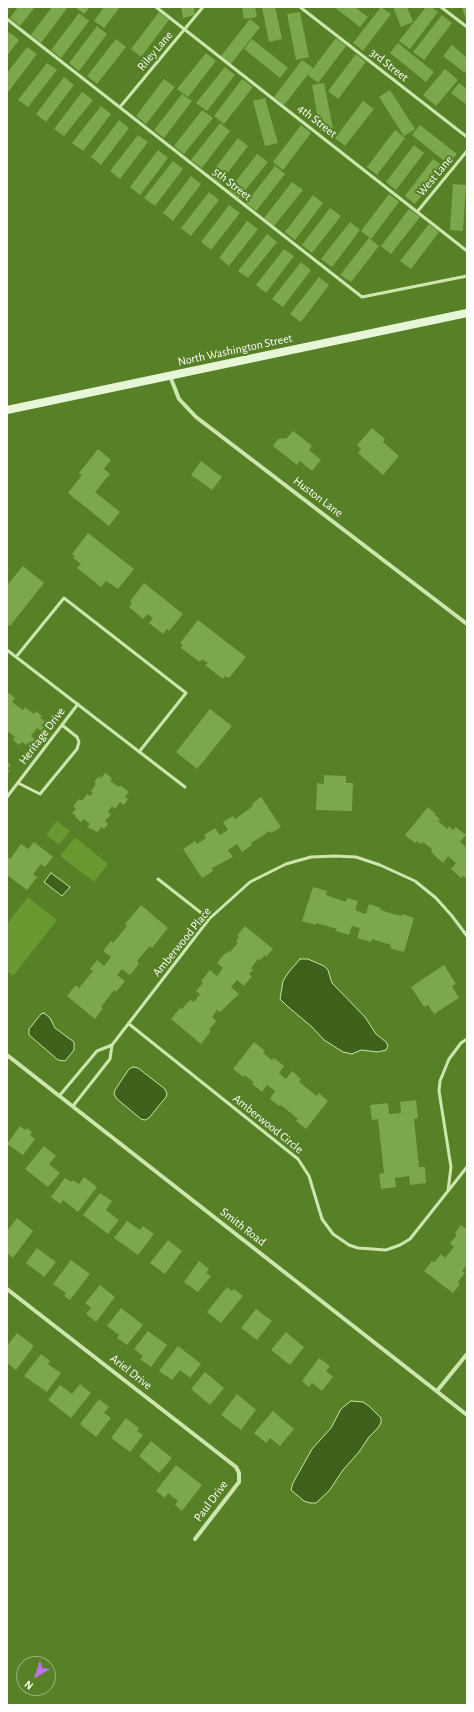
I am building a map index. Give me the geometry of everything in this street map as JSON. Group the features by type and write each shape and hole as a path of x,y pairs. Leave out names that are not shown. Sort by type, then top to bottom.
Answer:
{"main road":[{"name":"North Washington Street","path":"7,410 467,313"}],"street":[{"name":"Huston Lane","path":"170,376 179,400 196,417 467,624"},
{"name":"Smith Road","path":"7,1054 467,1415"},
{"name":"Ariel Drive","path":"7,1289 236,1467 239,1473"},
{"path":"437,1391 467,1354"},
{"name":"Paul Drive","path":"195,1539 238,1482 239,1473"}],"lane":[{"name":"4th Street","path":"156,7 467,252"},
{"name":"Riley Lane","path":"120,107 203,7"},
{"name":"3rd Street","path":"300,7 467,137"},
{"path":"441,7 467,27"},
{"name":"5th Street","path":"7,19 362,297 467,276"},
{"name":"West Lane","path":"417,212 467,152"},
{"path":"16,657 64,598 186,693 139,752"},
{"path":"7,650 185,787"},
{"name":"Heritage Drive","path":"7,797 78,704"},
{"path":"18,783 40,794 77,749 79,742 77,737 62,725"},
{"name":"Amberwood Place","path":"60,1095 97,1051 112,1045 209,920 250,882 286,864 311,857 335,856 356,858 380,865 415,882 436,898 467,936"},
{"path":"158,879 209,920"},
{"name":"Amberwood Circle","path":"129,1024 298,1159 309,1176 322,1220 333,1234 349,1245 358,1248 386,1250 400,1245 410,1238 467,1167"},
{"path":"448,1191 450,1167 439,1091 440,1081 449,1059 467,1039"},
{"name":"Amberwood Place","path":"73,1106 110,1059 112,1045"}],"shaded area":[{"path":"57,821 70,831 59,845 46,835"},
{"path":"75,837 108,864 94,882 60,856"},
{"path":"51,873 70,887 62,896 44,882"},
{"path":"28,897 57,920 13,976 7,971 7,924"},
{"path":"300,959 308,959 324,966 328,970 332,983 365,1017 376,1034 386,1042 388,1046 386,1050 378,1052 361,1050 352,1054 343,1052 324,1040 312,1027 280,999 283,981"},
{"path":"44,1013 50,1018 55,1028 74,1042 74,1050 65,1061 58,1060 29,1035 29,1029 41,1014"},
{"path":"133,1067 138,1068 165,1089 167,1094 149,1118 145,1120 141,1119 117,1099 114,1094 115,1090 129,1069"},
{"path":"351,1401 363,1402 369,1406 381,1418 381,1423 343,1470 329,1491 316,1503 304,1501 291,1490 293,1483 312,1449 331,1428 341,1409"}],"building":[{"path":"18,7 35,7 20,26 10,18"},
{"path":"52,7 68,7 41,43 31,35"},
{"path":"75,7 90,7 84,14"},
{"path":"104,7 120,7 104,28 94,21"},
{"path":"181,7 194,7 195,15 183,18"},
{"path":"242,7 255,7 257,17 244,19"},
{"path":"262,7 275,7 282,39 269,42"},
{"path":"334,7 355,7 368,17 360,27"},
{"path":"381,7 391,14 363,51 353,43"},
{"path":"393,7 407,7 413,22 401,27"},
{"path":"426,7 431,7 438,12 410,49 399,41"},
{"path":"462,7 467,7 467,23"},
{"path":"159,12 169,20 141,57 131,49"},
{"path":"300,12 309,57 296,60 287,14"},
{"path":"79,13 89,21 61,58 51,50"},
{"path":"442,15 452,23 424,60 413,52"},
{"path":"250,19 260,27 231,64 221,56"},
{"path":"97,26 107,34 79,71 69,63"},
{"path":"9,32 19,40 7,56 7,35"},
{"path":"336,38 346,46 318,83 308,75"},
{"path":"116,39 126,47 97,84 87,76"},
{"path":"252,39 288,68 280,78 244,49"},
{"path":"398,43 434,72 426,82 390,53"},
{"path":"452,45 467,58 467,70 465,73 443,56"},
{"path":"27,47 37,54 9,91 7,90 7,73"},
{"path":"206,53 216,61 188,97 177,89"},
{"path":"356,54 366,62 338,99 328,91"},
{"path":"302,60 313,68 284,105 274,97"},
{"path":"47,63 57,70 28,107 18,100"},
{"path":"225,67 235,75 207,111 196,103"},
{"path":"445,69 458,80 436,106 423,95"},
{"path":"64,77 74,85 46,122 36,114"},
{"path":"164,79 175,87 146,124 136,116"},
{"path":"242,79 253,87 224,124 214,116"},
{"path":"324,83 333,129 320,131 312,85"},
{"path":"459,83 467,89 467,105 451,93"},
{"path":"390,90 415,129 404,136 379,97"},
{"path":"82,92 93,100 64,136 54,129"},
{"path":"182,94 192,101 164,138 154,130"},
{"path":"265,98 278,143 265,146 253,101"},
{"path":"363,101 374,109 345,146 335,138"},
{"path":"101,106 111,114 83,151 72,143"},
{"path":"202,110 213,118 184,154 174,146"},
{"path":"119,120 129,128 101,165 91,157"},
{"path":"220,123 230,131 202,168 191,160"},
{"path":"301,125 311,133 283,170 273,162"},
{"path":"420,125 457,154 448,164 412,135"},
{"path":"395,130 405,138 377,175 367,167"},
{"path":"138,135 148,142 120,179 110,171"},
{"path":"238,138 248,146 220,183 210,175"},
{"path":"414,145 424,153 396,190 386,182"},
{"path":"158,150 168,158 140,195 130,187"},
{"path":"257,154 268,162 239,198 229,190"},
{"path":"433,159 444,167 415,204 405,196"},
{"path":"173,161 183,169 155,206 144,198"},
{"path":"275,166 285,174 256,211 246,203"},
{"path":"191,176 201,184 173,221 163,213"},
{"path":"292,182 303,190 274,226 264,218"},
{"path":"453,184 466,185 463,231 450,230"},
{"path":"209,192 219,200 191,236 181,228"},
{"path":"389,194 399,202 371,239 361,231"},
{"path":"313,195 323,203 295,240 285,232"},
{"path":"229,205 240,213 211,250 201,242"},
{"path":"330,208 341,216 312,253 302,245"},
{"path":"409,209 420,217 391,254 381,246"},
{"path":"247,221 258,229 229,266 219,258"},
{"path":"350,222 360,230 332,267 321,259"},
{"path":"429,224 439,232 411,269 400,261"},
{"path":"267,234 277,242 248,278 238,271"},
{"path":"369,238 379,246 351,282 340,275"},
{"path":"284,249 294,256 266,293 256,285"},
{"path":"301,262 311,270 283,307 272,299"},
{"path":"319,277 329,285 301,322 290,314"},
{"path":"372,428 385,439 383,442 399,456 383,475 358,453 361,449 357,445"},
{"path":"293,431 312,446 309,450 321,460 312,471 300,461 297,465 273,446 278,439 287,438"},
{"path":"98,449 111,460 104,469 110,474 95,492 120,512 109,526 68,493 82,475 79,473"},
{"path":"201,461 222,477 212,490 191,475"},
{"path":"88,533 134,569 118,589 106,581 101,587 77,568 81,564 73,558 75,556 72,554"},
{"path":"23,566 44,583 10,626 7,624 7,585"},
{"path":"144,583 183,614 169,631 167,629 163,634 149,623 153,618 147,614 143,619 129,607 132,603 130,601"},
{"path":"198,620 246,657 229,678 225,676 223,679 205,665 208,663 202,659 200,662 181,648 183,645 180,643"},
{"path":"7,692 15,698 12,702 23,710 25,707 34,714 36,711 42,716 40,718 45,721 41,726 44,727 41,731 37,728 31,736 35,739 31,744 29,742 26,745 22,742 19,745 13,740 15,737 7,731"},
{"path":"210,709 232,726 197,769 176,752"},
{"path":"7,762 11,765 7,769"},
{"path":"105,773 112,778 110,781 119,787 120,785 129,792 125,797 128,799 124,805 120,802 115,809 112,806 108,812 111,814 105,821 108,824 104,829 102,827 97,832 87,827 90,824 84,819 81,822 72,813 76,809 73,806 79,799 82,801 87,794 90,796 93,793 91,791 96,784 94,782 99,776 101,778"},
{"path":"324,775 346,776 346,783 353,783 352,811 316,810 317,783 324,784"},
{"path":"261,797 281,827 271,833 270,831 251,843 252,845 242,852 237,844 228,850 233,857 212,868 213,871 202,878 183,849 195,841 197,844 206,838 204,835 215,828 220,835 228,830 223,822 233,816 235,819 253,806 252,804"},
{"path":"428,807 440,819 438,821 447,829 449,826 453,830 456,827 466,835 460,842 467,848 467,879 463,876 461,878 451,869 456,863 448,856 443,863 433,854 431,851 432,849 423,842 421,844 417,841 415,843 405,835"},
{"path":"34,842 53,857 45,867 41,864 33,874 37,877 27,890 7,875 7,856 10,859 21,844 28,849"},
{"path":"313,887 327,891 326,895 346,902 347,898 358,901 355,910 366,914 369,904 381,908 380,910 414,918 404,952 390,948 391,945 372,939 371,942 357,938 360,928 352,926 349,935 336,931 337,929 302,921"},
{"path":"141,905 168,928 152,948 150,946 137,961 139,964 130,975 122,969 117,975 125,981 116,992 114,990 101,1007 103,1008 95,1019 67,996 76,985 79,988 93,971 90,969 97,960 104,966 111,957 103,951 111,941 113,943 127,926 125,924"},
{"path":"245,926 273,949 266,957 265,955 260,960 258,959 251,968 253,970 249,974 252,976 244,986 237,980 231,987 239,994 220,1012 217,1010 212,1017 216,1021 209,1030 211,1031 201,1044 171,1019 180,1008 182,1009 190,1000 194,1002 200,994 196,991 203,983 201,981 210,970 217,976 223,968 217,963 225,953 226,954 228,951 230,952 238,943 236,941 239,937 237,936"},
{"path":"444,965 456,984 452,986 459,998 434,1014 428,1005 424,1007 411,987"},
{"path":"254,1042 265,1051 263,1053 272,1060 274,1058 284,1066 279,1073 286,1079 292,1071 301,1079 299,1082 317,1096 319,1093 328,1101 306,1129 296,1121 298,1119 281,1105 279,1106 270,1099 275,1091 267,1085 262,1092 252,1084 254,1082 244,1075 243,1077 233,1069"},
{"path":"416,1100 418,1118 414,1119 419,1167 425,1167 426,1183 410,1185 409,1176 395,1178 396,1187 381,1189 379,1174 384,1173 378,1119 372,1120 370,1105 388,1103 389,1114 401,1113 400,1102"},
{"path":"20,1126 25,1130 27,1128 32,1132 30,1135 35,1139 23,1155 7,1144"},
{"path":"44,1146 56,1156 49,1164 60,1173 48,1187 25,1169"},
{"path":"84,1177 97,1187 78,1212 63,1200 60,1204 51,1197 65,1178 72,1182 73,1180 79,1184"},
{"path":"100,1193 112,1201 106,1210 119,1220 108,1234 83,1215"},
{"path":"17,1218 33,1231 13,1258 7,1253 7,1231"},
{"path":"127,1221 140,1230 143,1226 154,1234 138,1255 114,1238"},
{"path":"461,1225 467,1229 467,1265 462,1271 465,1273 458,1282 460,1284 453,1293 424,1271 432,1261 434,1263 441,1254 445,1258 454,1247 450,1243 457,1235 455,1233"},
{"path":"168,1240 182,1251 165,1274 150,1263"},
{"path":"37,1248 56,1262 44,1277 26,1263"},
{"path":"71,1260 90,1274 70,1300 64,1296 66,1293 53,1284"},
{"path":"199,1261 209,1269 206,1273 211,1276 198,1292 184,1282"},
{"path":"100,1285 115,1297 96,1322 86,1314 91,1308 85,1303"},
{"path":"227,1287 232,1291 234,1289 243,1296 221,1323 207,1312"},
{"path":"121,1308 143,1325 127,1345 117,1338 119,1335 107,1326"},
{"path":"256,1309 272,1321 257,1340 241,1328"},
{"path":"148,1331 167,1345 151,1367 140,1359 143,1356 134,1349"},
{"path":"286,1332 304,1347 290,1365 271,1350"},
{"path":"17,1333 34,1346 16,1370 7,1363 7,1346"},
{"path":"178,1346 201,1364 190,1378 180,1370 172,1380 159,1371"},
{"path":"41,1354 50,1361 48,1364 61,1373 47,1392 24,1376"},
{"path":"319,1358 330,1366 326,1371 333,1377 322,1391 312,1383 309,1387 302,1381"},
{"path":"205,1372 224,1388 210,1405 191,1389"},
{"path":"80,1384 91,1393 71,1418 48,1400 60,1385 72,1394"},
{"path":"237,1394 256,1410 241,1430 221,1415"},
{"path":"99,1399 109,1407 104,1413 111,1418 96,1437 80,1424"},
{"path":"273,1411 294,1429 280,1446 270,1438 266,1443 254,1433"},
{"path":"126,1418 139,1428 137,1431 143,1435 130,1452 111,1438"},
{"path":"151,1441 172,1458 159,1473 139,1456"},
{"path":"176,1465 202,1485 182,1511 175,1505 178,1501 168,1493 165,1498 156,1491"}]}
